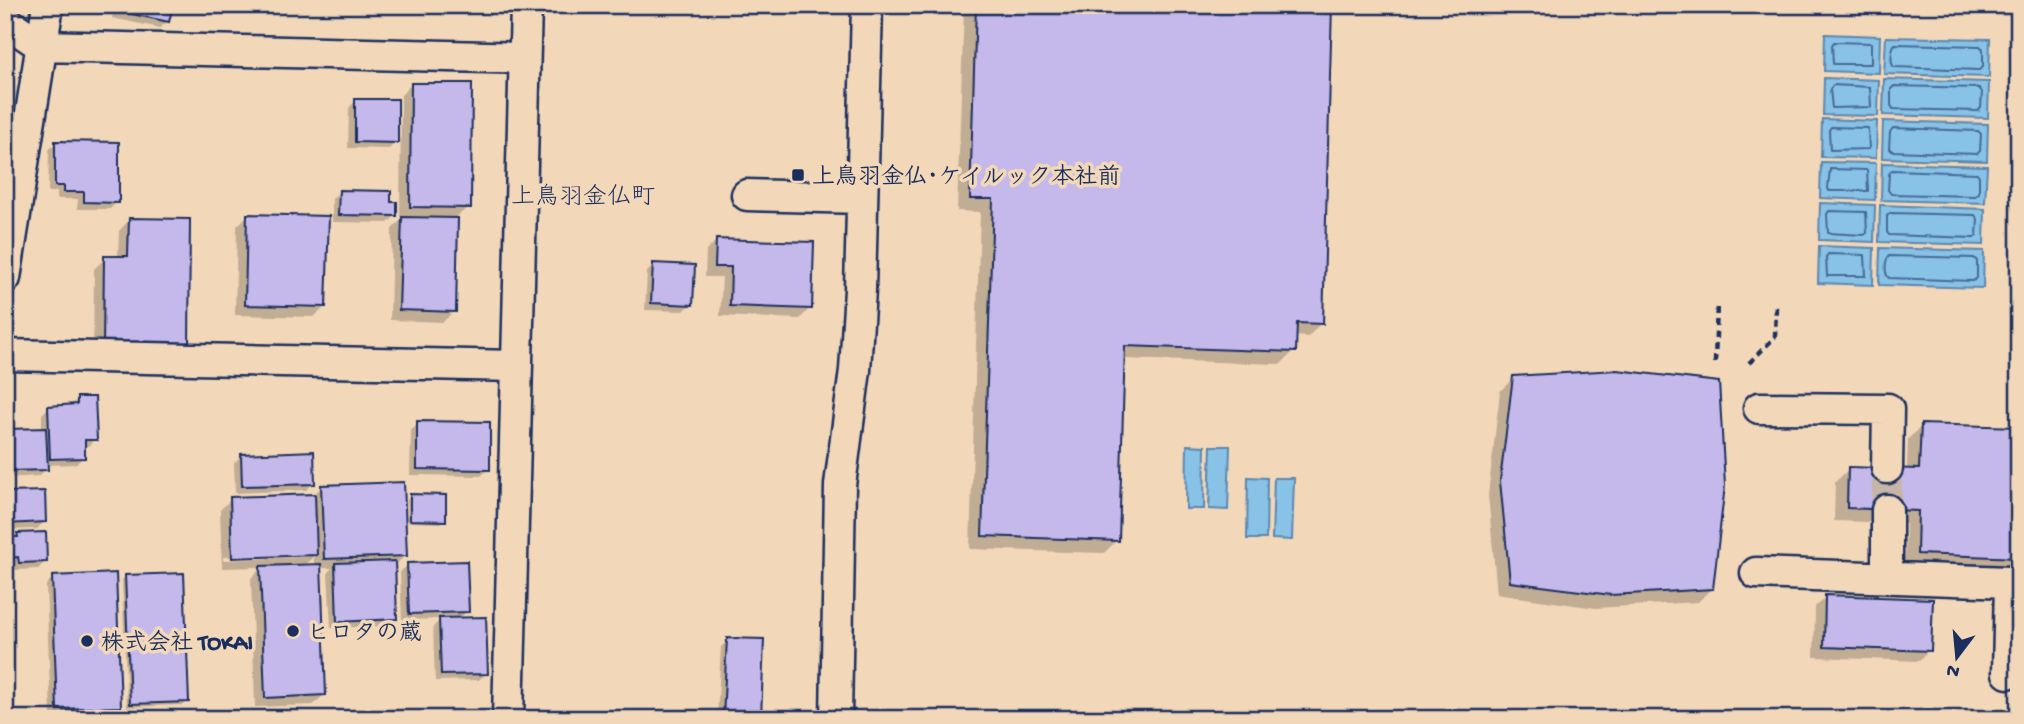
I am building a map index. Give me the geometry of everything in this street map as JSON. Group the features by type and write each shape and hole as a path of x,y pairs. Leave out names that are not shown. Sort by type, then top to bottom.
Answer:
{"street":[{"path":"5,278 48,5"},
{"path":"508,719 526,5"},
{"path":"836,719 840,485 855,370 860,290 867,5"},
{"path":"5,21 41,46 524,58"},
{"path":"747,195 862,198"},
{"path":"5,355 517,366"},
{"path":"1759,408 1888,409 1887,468"},
{"path":"1887,510 1887,577"},
{"path":"1756,573 2010,582 2008,673"}],"path":[{"path":"1715,363 1717,303"},
{"path":"1749,363 1775,337 1776,305"}],"water":[{"path":"1825,34 1880,36 1879,73 1824,71"},
{"path":"1886,37 1990,39 1989,77 1884,74"},
{"path":"1824,78 1879,80 1878,116 1823,115"},
{"path":"1884,79 1989,82 1988,118 1883,115"},
{"path":"1822,119 1877,121 1876,158 1821,157"},
{"path":"1883,121 1988,124 1987,161 1882,158"},
{"path":"1821,162 1876,163 1875,200 1820,198"},
{"path":"1882,163 1987,166 1985,203 1881,200"},
{"path":"1820,203 1875,205 1874,242 1819,240"},
{"path":"1880,205 1985,209 1984,245 1879,242"},
{"path":"1819,246 1874,248 1873,285 1818,283"},
{"path":"1880,248 1984,251 1983,288 1879,285"},
{"path":"1187,445 1205,446 1204,509 1186,509"},
{"path":"1211,446 1230,446 1228,510 1209,509"},
{"path":"1248,477 1267,478 1266,539 1247,539"},
{"path":"1274,478 1294,478 1292,540 1272,539"}],"building":[{"path":"119,5 173,5 169,22 118,11"},
{"path":"976,5 1332,5 1323,324 1297,323 1296,352 1125,346 1119,541 982,536 993,199 970,199"},
{"path":"411,83 472,83 471,208 410,207"},
{"path":"355,99 398,99 398,143 355,142"},
{"path":"55,141 119,142 119,203 84,202 84,192 64,192 64,186 55,186"},
{"path":"339,190 391,191 391,202 397,202 397,216 338,215"},
{"path":"247,214 329,216 326,307 245,305"},
{"path":"402,217 458,218 456,312 399,310"},
{"path":"129,218 190,219 189,348 103,348 104,256 128,256"},
{"path":"716,239 814,242 812,309 730,306 731,267 715,267"},
{"path":"653,263 695,265 693,305 651,303"},
{"path":"1617,370 1719,382 1725,485 1713,589 1611,595 1510,582 1500,481 1513,376"},
{"path":"77,397 95,397 97,440 85,440 85,458 50,459 48,406 77,404"},
{"path":"417,421 490,422 490,470 417,469"},
{"path":"1921,424 2019,427 2019,558 1917,554 1918,511 1847,508 1848,467 1919,469"},
{"path":"46,428 48,470 8,471 6,429"},
{"path":"314,451 315,484 242,486 241,454"},
{"path":"404,482 407,556 324,559 321,485"},
{"path":"45,491 46,522 5,524 5,492"},
{"path":"315,494 317,555 232,558 230,497"},
{"path":"410,494 446,495 446,521 410,520"},
{"path":"46,532 47,562 19,563 18,557 5,558 5,537 18,537 17,533"},
{"path":"395,561 397,619 337,622 335,563"},
{"path":"467,561 469,612 409,614 407,563"},
{"name":"ヒロタの蔵","path":"321,564 326,695 265,698 260,566"},
{"name":"株式会社 TOKAI","path":"116,573 121,707 57,709 52,576"},
{"path":"184,573 189,702 130,704 125,575"},
{"path":"1825,595 1933,599 1931,651 1824,647"},
{"path":"486,617 488,674 441,675 439,618"},
{"path":"727,638 764,639 761,719 723,719"}],"tunnel":[{"path":"1887,468 1887,510"}],"place":[{"name":"上鳥羽金仏･ケイルック本社前","path":"798,175"},
{"name":"ヒロタの蔵","path":"293,631"},
{"name":"株式会社 TOKAI","path":"87,641"}],"district":[{"name":"上鳥羽金仏町","path":"583,195"}]}
